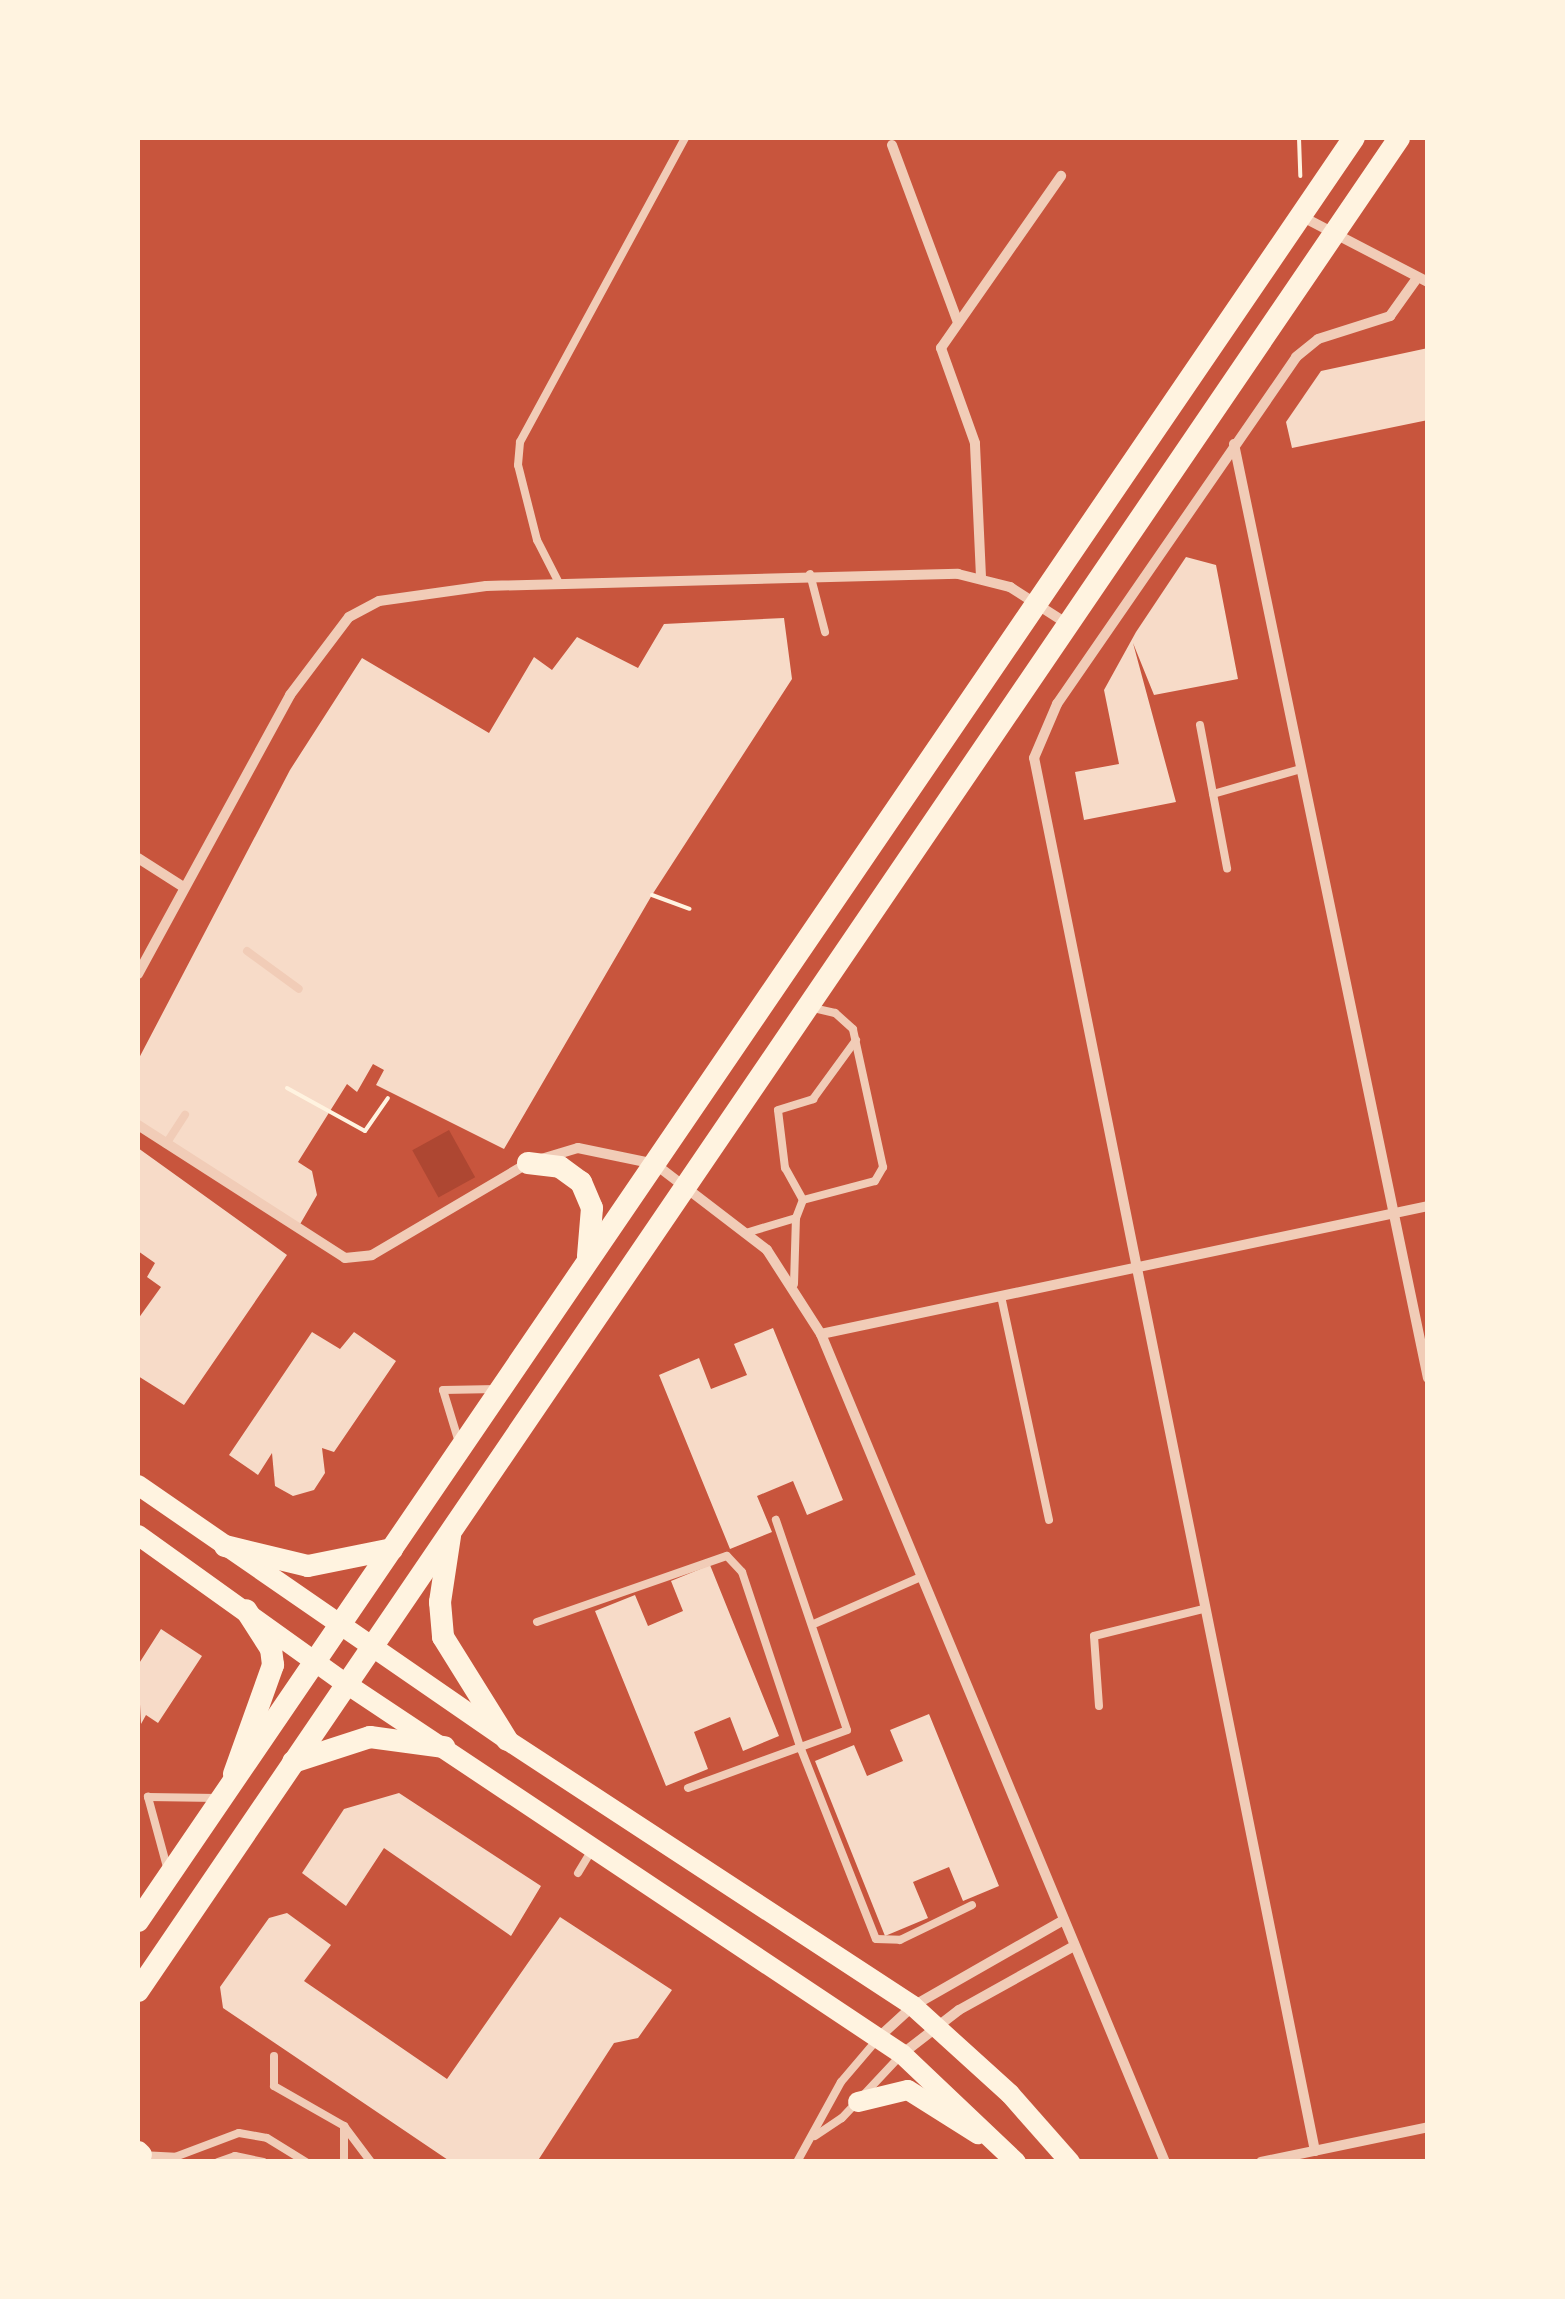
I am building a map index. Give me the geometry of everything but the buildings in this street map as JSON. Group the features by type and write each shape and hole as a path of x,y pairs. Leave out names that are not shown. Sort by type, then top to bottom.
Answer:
{"main road":[{"path":"138,1922 1354,138"},
{"path":"138,1991 451,1528 690,1186 1399,138"},
{"path":"528,1163 560,1167 581,1182 592,1208 586,1264"},
{"path":"138,1485 373,1643 508,1740 913,2006 936,2024 1070,2162"},
{"path":"451,1528 440,1602 443,1637 508,1740"},
{"path":"138,1535 345,1683 902,2054 1011,2155"},
{"path":"225,1546 308,1566 392,1549"},
{"path":"228,1792 241,1742 273,1666 271,1649 246,1610"},
{"path":"292,1762 370,1738 444,1747"},
{"path":"858,2102 908,2090 1011,2155"}],"street":[{"path":"892,145 958,322"},
{"path":"981,577 976,443 940,355 958,322 1060,176"},
{"path":"1300,216 1330,236 1421,281 1390,316 1309,344 1234,444 1057,704 1036,746 1033,769 1314,2150"},
{"path":"1234,444 1428,1378"},
{"path":"138,974 182,886 290,694 348,617 398,594 559,583 810,574 981,577 1038,601 1067,624"},
{"path":"138,858 182,886"},
{"path":"138,1126 309,1239 352,1259 372,1255 528,1163 578,1148 655,1164 749,1232 794,1284 821,1334 1165,2162"},
{"path":"821,1334 1428,1206"},
{"path":"878,2038 913,2006 1062,1920"},
{"path":"902,2054 936,2024 1074,1946"},
{"path":"1261,2162 1428,2127"}],"lane":[{"path":"559,583 537,540 518,464 520,442 685,138"},
{"path":"1324,181 1341,138"},
{"path":"810,574 825,632"},
{"path":"1200,725 1228,868"},
{"path":"1213,794 1301,769"},
{"path":"247,950 299,989"},
{"path":"803,1200 874,1181 882,1173 856,1040 840,1015 808,1007"},
{"path":"803,1200 785,1168 777,1115 785,1104 813,1100 856,1040"},
{"path":"166,1144 185,1115"},
{"path":"794,1284 796,1218 803,1200"},
{"path":"749,1232 796,1218"},
{"path":"1001,1296 1048,1520"},
{"path":"462,1448 442,1390 500,1390"},
{"path":"688,1788 847,1730 816,1623 776,1520"},
{"path":"537,1622 727,1556 742,1572 801,1749 876,1939 900,1940 972,1905"},
{"path":"816,1623 921,1577"},
{"path":"1099,1706 1094,1636 1203,1609"},
{"path":"170,1876 148,1797 228,1792"},
{"path":"578,1873 594,1847"},
{"path":"796,2162 815,2136 841,2082 878,2038"},
{"path":"815,2136 858,2102 902,2054"},
{"path":"274,2056 269,2070 278,2090 344,2126 372,2162"},
{"path":"344,2126 344,2162"},
{"path":"138,2153 163,2159 198,2151 239,2133 267,2138 306,2162"},
{"path":"185,2162 198,2151"},
{"path":"218,2162 263,2162"}],"path":[{"path":"652,896 690,909"},
{"path":"287,1088 365,1131 388,1098"}],"shaded area":[{"path":"449,1130 475,1177 438,1198 412,1150"}]}
